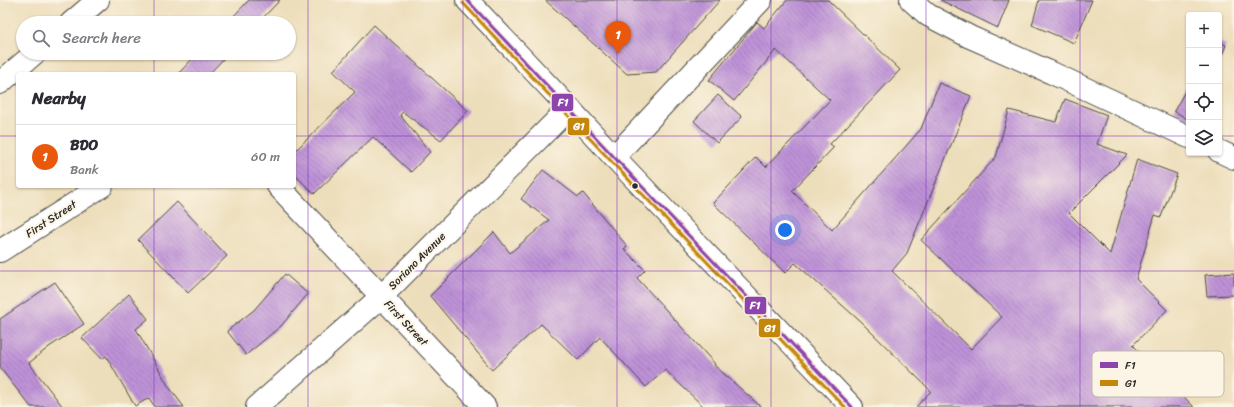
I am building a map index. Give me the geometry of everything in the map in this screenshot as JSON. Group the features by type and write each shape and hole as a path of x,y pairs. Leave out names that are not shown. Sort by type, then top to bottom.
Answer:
{"street":[{"path":"79,16 98,0"},
{"path":"467,0 852,407"},
{"path":"614,157 761,0"},
{"path":"911,0 928,15 970,37 1186,136"},
{"path":"0,83 27,60"},
{"name":"Soriano Avenue","path":"257,407 381,296 569,108"},
{"path":"1222,152 1234,158"},
{"name":"First Street","path":"0,251 99,188"},
{"name":"First Street","path":"280,188 485,407"}],"building":[{"path":"249,0 280,0 265,16 234,16"},
{"path":"545,0 720,0 656,72 627,74"},
{"path":"787,0 828,0 900,70 830,144 834,147 792,191 832,230 921,129 939,83 971,96 907,253 892,271 971,349 1002,317 921,240 996,157 1009,110 1056,122 1065,99 1107,115 1097,144 1127,155 1069,213 1110,254 1137,159 1177,174 1161,217 1155,215 1136,279 1167,310 1133,345 1139,351 1092,351 1092,397 1184,397 1194,407 916,407 931,391 861,322 795,263 785,273 713,203 756,157 766,167 830,100 776,50 734,101 709,80 757,22 764,28"},
{"path":"940,0 1009,0 998,28"},
{"path":"1039,0 1092,0 1074,43 1032,25"},
{"path":"374,25 468,111 441,140 403,112 400,115 430,152 411,172 373,137 314,194 296,176 296,150 355,92 333,71"},
{"path":"1222,43 1226,45 1222,56"},
{"path":"191,60 222,60 211,72 180,72"},
{"path":"1186,89 1186,118 1174,111"},
{"path":"718,95 742,117 717,143 694,121"},
{"path":"543,170 578,197 583,193 627,246 624,249 645,270 637,278 715,364 714,365 761,407 704,407 665,370 646,387 600,337 578,360 541,324 492,370 430,296 494,232 510,253 549,220 521,199"},
{"path":"177,202 227,256 188,293 138,240"},
{"path":"1234,273 1234,295 1207,296 1205,275"},
{"path":"285,274 308,294 281,326 246,355 227,331 254,310"},
{"path":"55,282 84,324 49,347 29,363 63,407 31,407 0,368 0,319"},
{"path":"129,294 148,319 136,329 169,387 184,407 155,407 149,398 135,406 106,356 102,359 82,338"}],"transit line":[{"name":"F1","path":"467,0 852,407"},
{"name":"G1","path":"463,3 845,407"}],"place":[{"name":"BDO","path":"618,54"}]}
